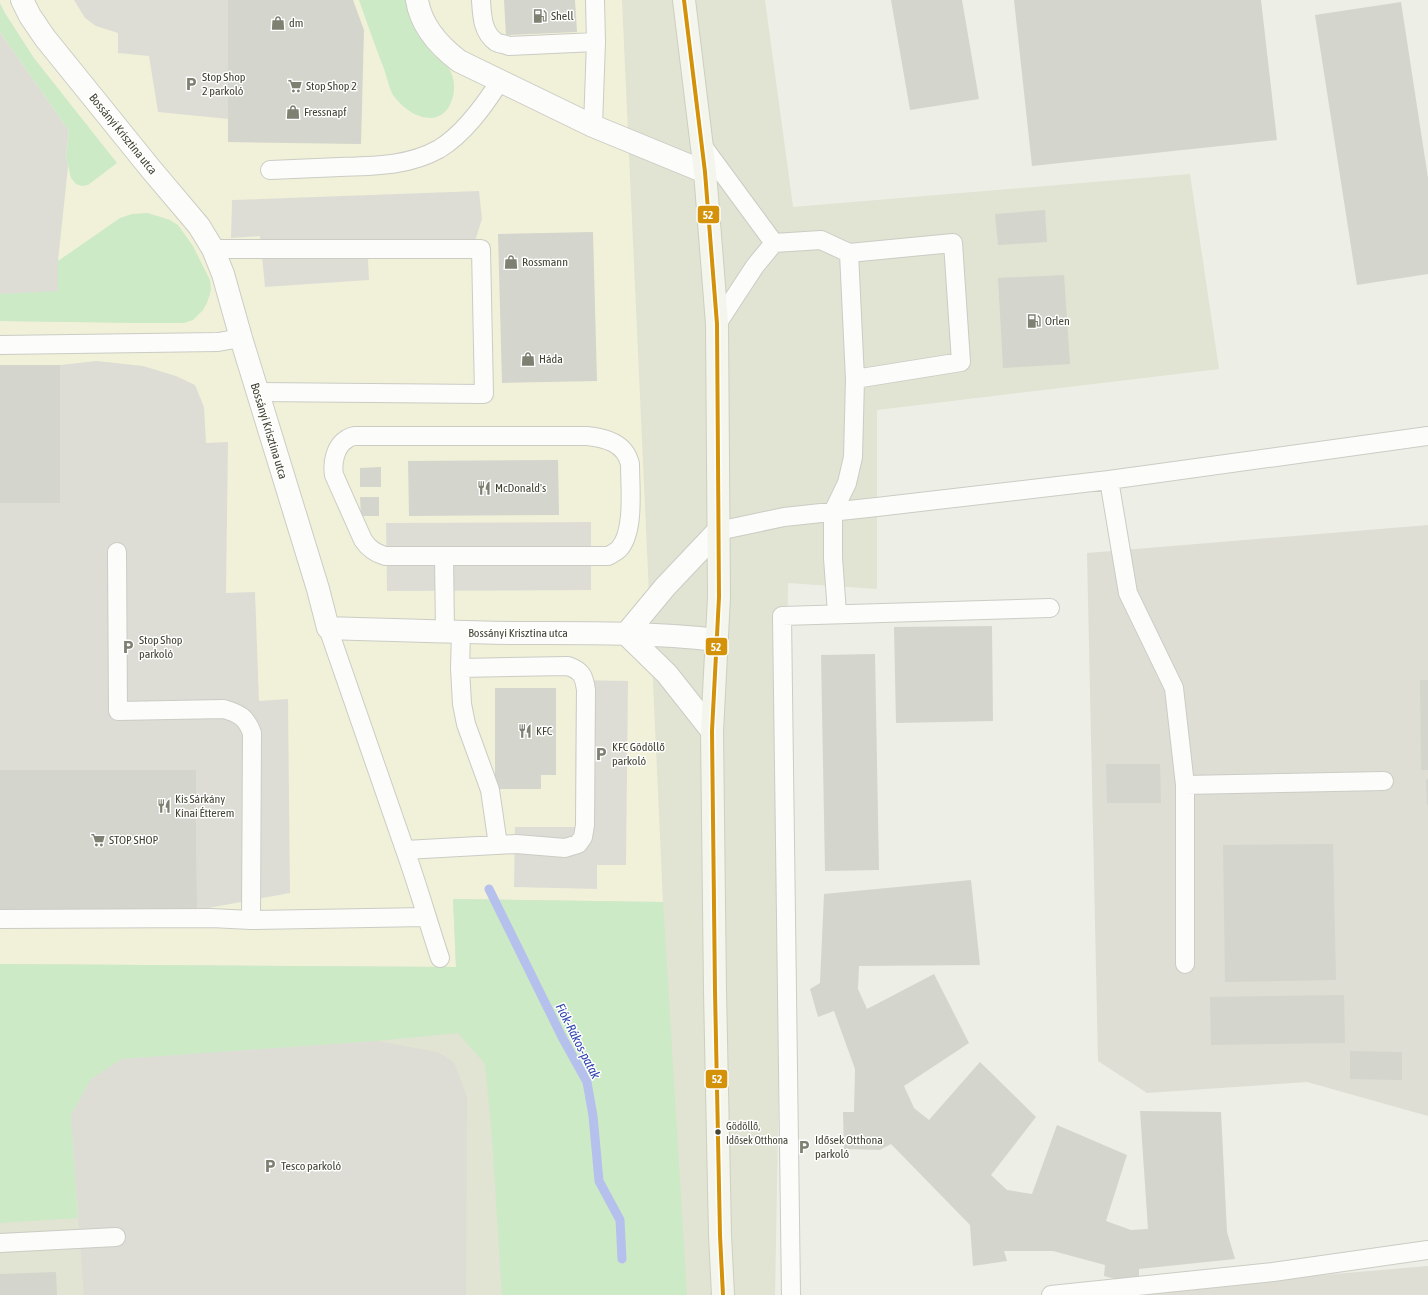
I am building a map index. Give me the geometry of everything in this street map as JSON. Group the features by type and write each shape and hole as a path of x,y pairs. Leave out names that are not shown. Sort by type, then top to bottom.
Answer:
{"main road":[{"path":"684,0 705,172 718,324 719,597 712,731 720,1235 723,1295"}],"street":[{"name":"Bossányi Krisztina utca","path":"22,0 30,16 45,38 199,226 213,249 223,274 257,392 318,589 328,628 453,632 626,634 680,636 717,640"},
{"path":"417,0 425,24 435,40 446,51 459,60 593,126 705,172"},
{"path":"712,731 667,674 626,634 665,587 718,531"}],"lane":[{"path":"481,0 482,18 486,31 497,42 509,46 596,42"},
{"path":"593,126 596,42 594,0"},
{"path":"270,170 369,166 403,162 423,157 439,149 453,138 488,99 500,81"},
{"path":"702,145 774,243"},
{"path":"718,324 755,266 774,243 821,240 849,253 953,243 961,362 855,379"},
{"path":"213,249 481,249 484,394 257,392"},
{"path":"837,613 833,558 833,512 847,483 853,457 855,379 849,253"},
{"path":"0,345 218,342 241,338"},
{"path":"356,436 587,436 609,440 618,445 628,456 630,464 629,524 627,535 618,551 608,556 444,556 385,556 377,554 369,548 363,540 334,475 334,460 340,445 347,439 356,436"},
{"path":"718,531 784,517 1109,480 1428,436"},
{"path":"1109,480 1128,593 1174,688 1185,784 1185,964"},
{"path":"117,552 118,711 224,709 242,716 248,723 252,733 251,920"},
{"path":"444,556 453,632 460,668 464,717 473,746 490,790 498,845"},
{"path":"792,1295 782,616 837,613 1050,608"},
{"path":"328,628 418,888 440,958"},
{"path":"405,850 516,844 565,848 578,844 583,837 585,825 586,690 585,680 578,670 568,666 460,668"},
{"path":"1185,784 1384,781"},
{"path":"0,919 211,918 251,920 426,917"},
{"path":"0,1243 116,1237"},
{"path":"1052,1295 1273,1272 1428,1250"}],"shaded area":[{"path":"0,0 765,0 793,207 1190,174 1219,369 877,410 877,589 788,583 775,1295 0,1295"},
{"path":"0,0 622,0 663,902 453,899 456,967 0,964 0,321 184,323 203,310 210,295 170,220 147,213 58,261 0,263"},
{"name":"Stop Shop 2 parkoló","path":"74,0 228,0 229,119 158,112 149,56 118,53 118,33 96,26 85,18"},
{"path":"0,32 69,131 66,156 68,167 58,261 58,291 0,294"},
{"path":"479,191 482,219 470,257 368,259 369,280 265,287 260,236 231,238 232,200"},
{"name":"Stop Shop parkoló","path":"97,361 143,366 176,376 195,385 204,407 206,443 228,442 226,593 255,592 259,701 288,699 290,893 197,910 196,770 0,770 0,503 60,503 60,365"},
{"path":"591,522 591,590 387,591 386,523"},
{"path":"1428,525 1428,1116 1307,1082 1147,1093 1098,1061 1087,553"},
{"name":"KFC Gödöllő parkoló","path":"576,680 628,681 626,865 597,865 597,889 514,887 515,827 575,827"},
{"name":"Tesco parkoló","path":"377,1041 437,1052 454,1062 467,1097 466,1295 84,1295 71,1115 91,1079 122,1059"},
{"path":"1428,1266 1428,1295 1089,1295"}],"green space":[{"path":"359,0 409,0 418,28 428,48 451,71 454,81 453,95 448,108 444,113 438,117 425,118 409,111 400,104 393,95"},
{"path":"0,3 34,58 117,163 88,185 82,186 76,184 71,178 66,157 69,131 0,32"},
{"path":"147,213 170,220 178,225 193,246 210,280 211,290 207,303 203,310 193,320 184,323 0,321 0,263 58,261 120,218 132,214"},
{"path":"453,899 663,902 687,1295 502,1295 492,1137 485,1064 458,1033 377,1041 122,1059 71,1115 78,1218 0,1223 0,964 456,967"}],"building":[{"name":"Stop Shop 2","path":"228,0 353,0 364,30 361,144 228,142"},
{"name":"Shell","path":"504,0 575,0 577,32 506,35"},
{"path":"891,0 962,0 979,99 910,110"},
{"path":"1014,0 1261,0 1277,140 1032,166"},
{"path":"1401,2 1428,178 1428,274 1357,285 1315,15"},
{"path":"1045,210 1047,242 998,245 995,214"},
{"path":"593,232 597,381 502,383 498,234"},
{"name":"Orlen","path":"1064,275 1070,364 1003,368 998,278"},
{"path":"0,365 60,365 60,503 0,503"},
{"name":"McDonald's","path":"558,460 559,515 409,516 408,461"},
{"path":"381,467 381,487 360,487 360,468"},
{"path":"360,497 379,497 379,516 361,516"},
{"path":"992,626 993,721 896,723 894,627"},
{"path":"875,654 879,870 825,871 821,655"},
{"path":"1420,680 1428,680 1428,770 1421,770"},
{"name":"KFC","path":"495,688 556,688 556,775 541,775 541,789 495,789"},
{"path":"1106,764 1160,764 1161,803 1107,803"},
{"name":"STOP SHOP","path":"0,770 196,770 197,910 0,910"},
{"path":"1426,779 1428,779 1428,805 1427,805"},
{"path":"1333,844 1336,980 1225,982 1223,845"},
{"path":"971,880 980,965 859,966 858,989 867,1009 934,974 969,1043 904,1086 914,1108 929,1120 980,1062 1036,1117 991,1175 1007,1190 1032,1194 1057,1125 1127,1155 1106,1221 1131,1230 1148,1229 1140,1111 1221,1112 1227,1232 1235,1259 1139,1269 1139,1279 1123,1281 1104,1276 1105,1265 1053,1251 1004,1251 1007,1261 973,1266 970,1225 891,1144 880,1150 844,1149 843,1112 854,1112 855,1069 834,1011 818,1017 810,989 820,983 824,894"},
{"path":"1344,995 1345,1043 1211,1045 1210,997"},
{"path":"1350,1051 1402,1052 1402,1080 1350,1079"},
{"path":"56,1272 57,1295 0,1295 0,1274"}],"waterway":[{"name":"Fiók-Rákos-patak","path":"489,889 562,1037 587,1082 593,1116 599,1181 620,1220 622,1259"}],"transit line":[{"name":"52","path":"684,0 705,172 717,324 719,597 712,731 715,991 720,1235 723,1295"}],"place":[{"name":"Shell","path":"540,16"},
{"name":"dm","path":"278,23"},
{"name":"Stop Shop 2 parkoló","path":"191,84"},
{"name":"Stop Shop 2","path":"295,86"},
{"name":"Fressnapf","path":"293,112"},
{"name":"Rossmann","path":"511,262"},
{"name":"Orlen","path":"1034,321"},
{"name":"Háda","path":"528,359"},
{"name":"McDonald's","path":"484,488"},
{"name":"Stop Shop parkoló","path":"128,647"},
{"name":"KFC","path":"525,731"},
{"name":"KFC Gödöllő parkoló","path":"601,754"},
{"name":"Kis Sárkány Kínai Étterem","path":"164,806"},
{"name":"STOP SHOP","path":"98,840"},
{"name":"Gödöllő, Idősek Otthona","path":"718,1132"},
{"name":"Idősek Otthona parkoló","path":"804,1147"},
{"name":"Tesco parkoló","path":"270,1166"}]}
